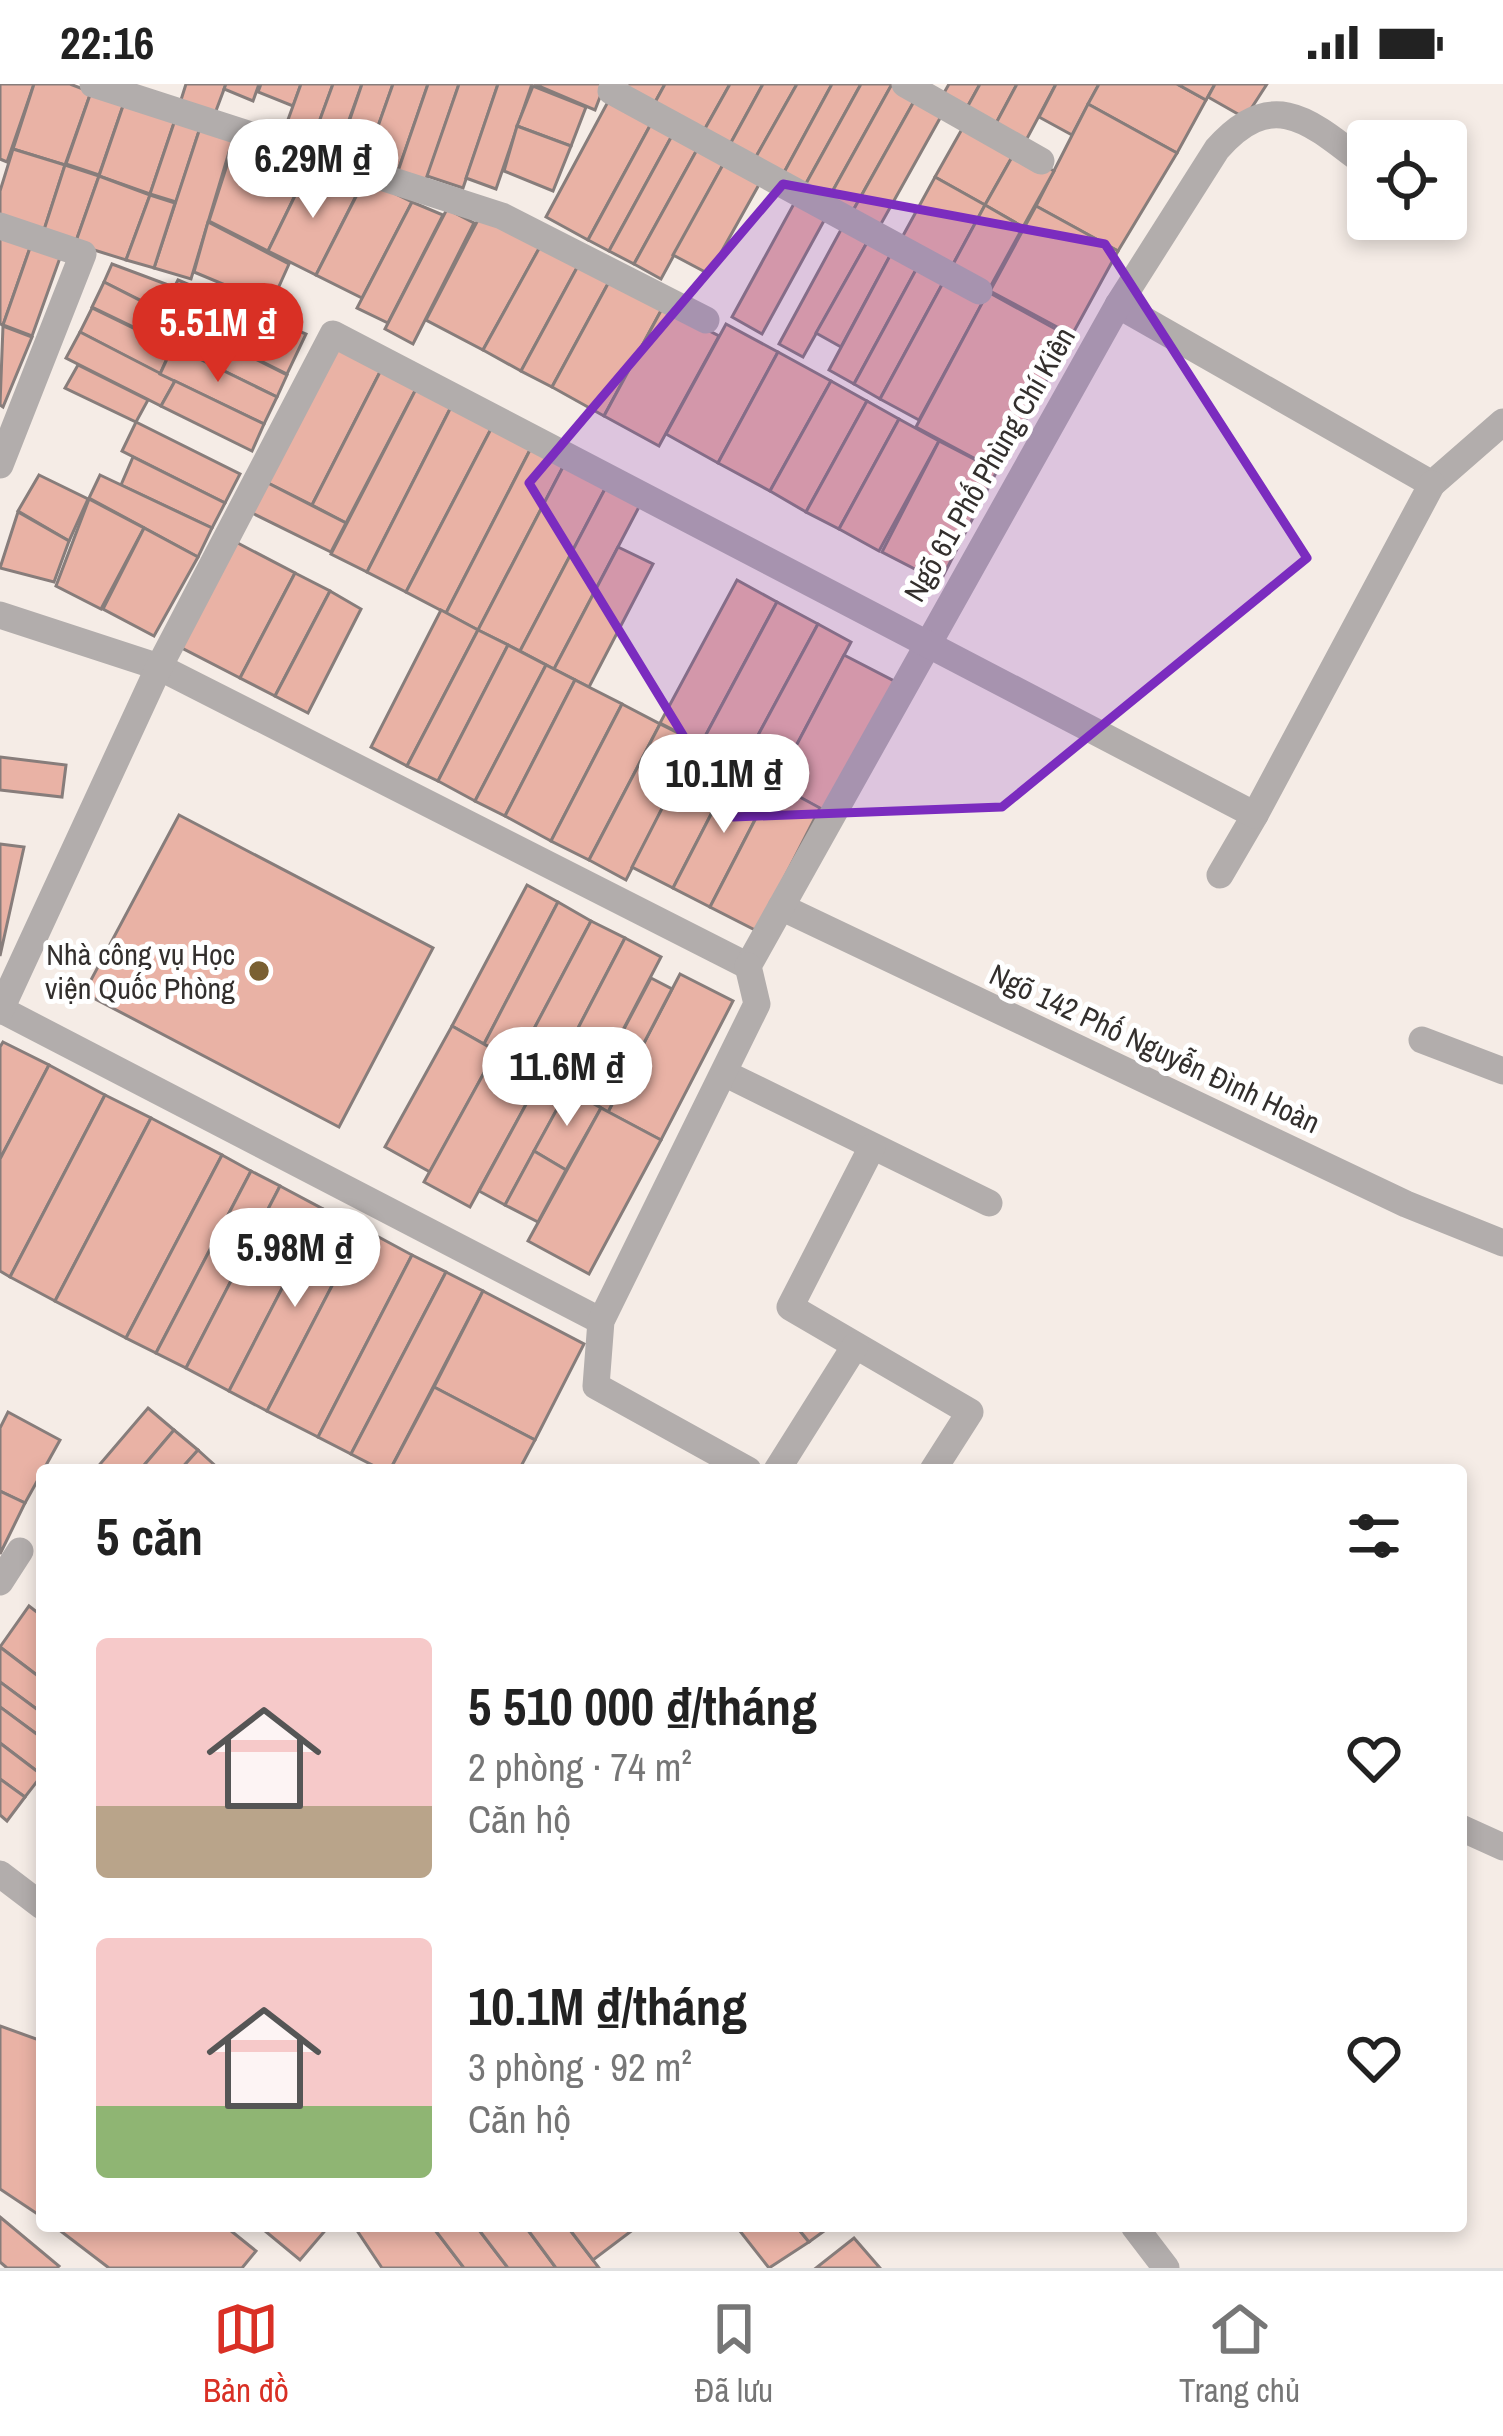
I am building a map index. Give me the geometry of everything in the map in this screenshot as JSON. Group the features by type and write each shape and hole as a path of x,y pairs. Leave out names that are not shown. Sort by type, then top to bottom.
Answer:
{"lane":[{"path":"93,84 502,216 706,320"},
{"path":"615,84 611,91 979,291"},
{"path":"905,84 1041,160"},
{"name":"Ngõ 61 Phố Phùng Chí Kiên","path":"159,668 333,334 925,643 1118,305 1196,178 1235,128 1260,115 1289,113 1347,152"},
{"path":"0,226 83,254 0,464"},
{"path":"1118,305 1432,484"},
{"path":"1220,875 1432,484 1503,422"},
{"path":"0,615 159,668 748,967"},
{"path":"737,1464 596,1386 601,1321 758,1004 748,967 925,643 1255,815"},
{"path":"159,668 0,1009 601,1321"},
{"name":"Ngõ 142 Phố Nguyễn Đình Hoàn","path":"781,907 1406,1204 1503,1243"},
{"path":"1422,1040 1503,1071"},
{"path":"726,1074 989,1203"},
{"path":"872,1147 790,1307 970,1412 937,1464"},
{"path":"781,1464 855,1346"},
{"path":"0,1582 20,1551"},
{"path":"1467,1831 1503,1847"},
{"path":"0,1874 36,1901"},
{"path":"1139,2232 1166,2268"}],"highlighted area":[{"path":"783,184 1105,244 1307,558 1002,807 733,817 529,483"}],"building":[{"path":"0,84 34,84 7,162 0,159"},
{"path":"34,84 70,84 91,92 65,165 13,149"},
{"path":"186,84 226,84 214,116 180,103"},
{"path":"226,84 259,84 253,101 224,89"},
{"path":"261,84 301,84 293,106 258,92"},
{"path":"301,84 333,84 313,139 285,128"},
{"path":"333,84 362,84 341,142 315,133"},
{"path":"362,84 393,84 365,163 338,154"},
{"path":"393,84 428,84 397,174 365,163"},
{"path":"428,84 459,84 425,184 397,174"},
{"path":"459,84 498,84 463,188 427,176"},
{"path":"498,84 532,84 496,189 466,178"},
{"path":"534,84 605,84 595,110"},
{"path":"622,84 665,84 653,106"},
{"path":"665,84 730,84 702,134 653,106"},
{"path":"730,84 763,84 728,148 702,134"},
{"path":"763,84 797,84 753,162 728,148"},
{"path":"797,84 832,84 781,178 753,162"},
{"path":"832,84 861,84 803,189 781,178"},
{"path":"861,84 892,84 826,203 803,189"},
{"path":"892,84 917,96 850,216 826,203"},
{"path":"949,84 980,84 964,113 940,100"},
{"path":"980,84 1017,84 993,129 964,113"},
{"path":"1017,84 1056,84 1023,146 993,129"},
{"path":"1056,84 1099,84 1072,135 1039,117"},
{"path":"1099,84 1177,84 1206,100 1177,153 1088,104"},
{"path":"1177,84 1215,84 1206,100"},
{"path":"1215,84 1267,84 1245,118 1208,97"},
{"path":"533,86 586,107 571,146 517,126"},
{"path":"91,92 124,103 99,175 66,164"},
{"path":"917,96 944,111 877,231 850,216"},
{"path":"610,98 652,122 588,240 546,217"},
{"path":"124,103 175,120 150,194 99,176"},
{"path":"1088,104 1177,153 1118,251 1036,206"},
{"path":"175,120 200,128 176,202 150,194"},
{"path":"652,122 674,132 609,251 588,240"},
{"path":"966,122 1016,150 985,205 935,177"},
{"path":"517,126 571,146 553,191 504,171"},
{"path":"200,128 233,139 191,279 154,268"},
{"path":"674,132 699,146 634,264 609,251"},
{"path":"235,140 308,169 268,251 209,221"},
{"path":"699,146 725,161 661,279 634,264"},
{"path":"13,149 65,165 43,233 0,221 0,191"},
{"path":"1016,150 1054,171 1023,227 985,205"},
{"path":"725,161 761,181 709,274 673,255"},
{"path":"65,165 99,176 75,244 43,233"},
{"path":"308,169 359,190 316,275 268,251"},
{"path":"99,176 150,195 126,260 75,244"},
{"path":"935,177 985,205 950,270 899,243"},
{"path":"365,179 412,202 362,298 316,275"},
{"path":"150,195 175,203 154,268 126,260"},
{"path":"796,200 826,217 762,334 732,317"},
{"path":"412,202 443,215 388,323 357,308"},
{"path":"985,205 1023,227 988,291 950,270"},
{"path":"1036,206 1118,251 1072,335 990,291"},
{"path":"447,209 474,223 413,344 385,329"},
{"path":"480,216 541,245 483,350 426,320"},
{"path":"208,222 289,264 271,304 194,272"},
{"path":"843,226 869,239 803,357 779,344"},
{"path":"0,234 31,245 3,325 0,324"},
{"path":"869,239 892,252 841,347 816,333"},
{"path":"31,245 61,255 32,336 3,325"},
{"path":"541,245 579,264 521,371 483,350"},
{"path":"892,252 918,266 854,384 829,370"},
{"path":"112,264 174,287 162,311 104,282"},
{"path":"579,264 610,280 552,387 521,371"},
{"path":"918,266 944,281 880,399 854,384"},
{"path":"178,280 223,299 206,334 162,311"},
{"path":"610,280 663,307 604,416 552,387"},
{"path":"944,281 983,302 919,420 880,399"},
{"path":"104,282 184,323 173,346 92,307"},
{"path":"988,292 1070,337 998,471 916,427"},
{"path":"223,299 306,334 287,374 206,334"},
{"path":"663,307 719,336 659,446 604,416"},
{"path":"92,308 172,347 160,374 80,332"},
{"path":"184,323 287,375 277,397 173,346"},
{"path":"726,324 778,352 718,463 666,434"},
{"path":"3,326 32,337 3,407 0,405"},
{"path":"80,332 175,381 161,406 66,358"},
{"path":"334,345 381,370 312,505 264,481"},
{"path":"173,346 277,397 264,424 160,374"},
{"path":"778,352 831,381 770,491 718,463"},
{"path":"78,365 148,400 136,422 65,388"},
{"path":"381,370 416,389 346,523 312,505"},
{"path":"175,381 264,424 252,451 161,406"},
{"path":"831,381 867,401 806,512 770,491"},
{"path":"416,389 451,407 367,572 331,554"},
{"path":"867,401 899,419 839,529 806,512"},
{"path":"451,407 492,427 406,592 367,572"},
{"path":"899,419 939,441 879,551 839,529"},
{"path":"136,422 240,474 225,503 122,451"},
{"path":"492,427 531,448 446,613 406,592"},
{"path":"939,441 997,471 940,582 882,552"},
{"path":"531,448 564,465 478,630 446,613"},
{"path":"133,457 225,503 212,528 121,485"},
{"path":"564,465 606,487 520,651 478,630"},
{"path":"39,475 88,499 69,541 18,511"},
{"path":"100,475 212,528 198,557 89,498"},
{"path":"264,481 346,523 331,552 248,511"},
{"path":"606,487 640,505 554,669 520,651"},
{"path":"89,499 144,528 101,609 56,586"},
{"path":"18,512 69,541 54,582 0,568"},
{"path":"144,528 198,557 154,636 103,609"},
{"path":"232,540 295,573 240,678 178,646"},
{"path":"618,547 653,564 589,687 554,669"},
{"path":"295,573 330,591 275,696 240,678"},
{"path":"737,580 777,602 701,744 660,723"},
{"path":"330,591 361,609 308,713 275,696"},
{"path":"777,602 818,624 742,765 701,744"},
{"path":"441,610 478,630 407,766 371,747"},
{"path":"818,624 851,642 776,784 742,765"},
{"path":"478,630 508,645 438,781 407,766"},
{"path":"508,645 546,665 475,801 438,781"},
{"path":"844,655 896,682 828,813 776,784"},
{"path":"546,665 575,680 505,816 475,801"},
{"path":"575,680 622,704 551,841 505,816"},
{"path":"622,704 660,724 589,860 551,841"},
{"path":"660,724 696,742 626,880 589,860"},
{"path":"696,742 737,764 673,888 632,867"},
{"path":"0,757 66,765 62,797 0,790"},
{"path":"737,764 774,783 710,907 673,888"},
{"path":"774,783 820,808 757,931 710,907"},
{"name":"Nhà công vụ Học viện Quốc Phòng","path":"179,815 433,948 339,1127 84,993"},
{"path":"0,844 24,847 0,956"},
{"path":"527,885 558,902 484,1044 452,1026"},
{"path":"558,902 591,921 517,1061 484,1044"},
{"path":"591,921 625,938 551,1080 517,1061"},
{"path":"625,938 661,957 587,1099 551,1080"},
{"path":"680,974 733,1001 661,1140 608,1112"},
{"path":"651,978 672,989 608,1112 587,1099"},
{"path":"452,1026 496,1051 430,1172 385,1147"},
{"path":"3,1042 49,1065 0,1159 0,1047"},
{"path":"496,1051 542,1075 470,1207 424,1182"},
{"path":"49,1065 105,1095 10,1277 0,1271 0,1159"},
{"path":"542,1075 568,1089 505,1205 479,1191"},
{"path":"568,1089 601,1108 566,1170 534,1151"},
{"path":"105,1095 151,1118 55,1301 10,1277"},
{"path":"601,1108 661,1140 589,1274 528,1241"},
{"path":"151,1118 222,1155 126,1338 55,1301"},
{"path":"534,1151 566,1170 538,1222 505,1205"},
{"path":"222,1155 251,1171 156,1353 126,1338"},
{"path":"251,1171 280,1186 186,1368 156,1353"},
{"path":"280,1186 323,1209 229,1391 186,1368"},
{"path":"323,1209 362,1228 267,1411 229,1391"},
{"path":"362,1228 412,1255 318,1437 267,1411"},
{"path":"412,1255 446,1272 351,1454 318,1437"},
{"path":"446,1272 483,1291 393,1464 370,1464 351,1454"},
{"path":"483,1291 584,1344 535,1440 434,1387"},
{"path":"434,1387 535,1440 522,1464 393,1464"},
{"path":"148,1408 174,1430 145,1464 100,1464"},
{"path":"8,1412 60,1440 47,1464 36,1464 36,1483 25,1503 0,1491 0,1428"},
{"path":"174,1430 198,1450 185,1464 145,1464"},
{"path":"198,1450 213,1464 185,1464"},
{"path":"0,1491 25,1503 0,1554"},
{"path":"29,1606 36,1611 36,1674 0,1647"},
{"path":"0,1647 36,1674 36,1709 0,1682"},
{"path":"0,1682 36,1709 36,1734 0,1707"},
{"path":"0,1707 36,1734 36,1770 0,1743"},
{"path":"0,1743 36,1770 36,1783 25,1797 0,1779"},
{"path":"0,1779 25,1797 7,1821 0,1815"},
{"path":"0,2026 36,2039 36,2213 0,2189"},
{"path":"0,2217 59,2266 7,2268 0,2262"},
{"path":"62,2232 232,2232 256,2251 242,2268 109,2268"},
{"path":"266,2232 324,2232 300,2260"},
{"path":"358,2232 437,2232 464,2268 382,2268"},
{"path":"437,2232 481,2232 508,2268 464,2268"},
{"path":"481,2232 529,2232 556,2268 508,2268"},
{"path":"529,2232 572,2232 599,2268 556,2268"},
{"path":"572,2232 630,2232 593,2260"},
{"path":"741,2232 801,2232 809,2242 769,2268"},
{"path":"801,2232 823,2232 809,2242"},
{"path":"854,2238 880,2268 816,2268"}],"place":[{"name":"Nhà công vụ Học viện Quốc Phòng","path":"259,971"}]}
